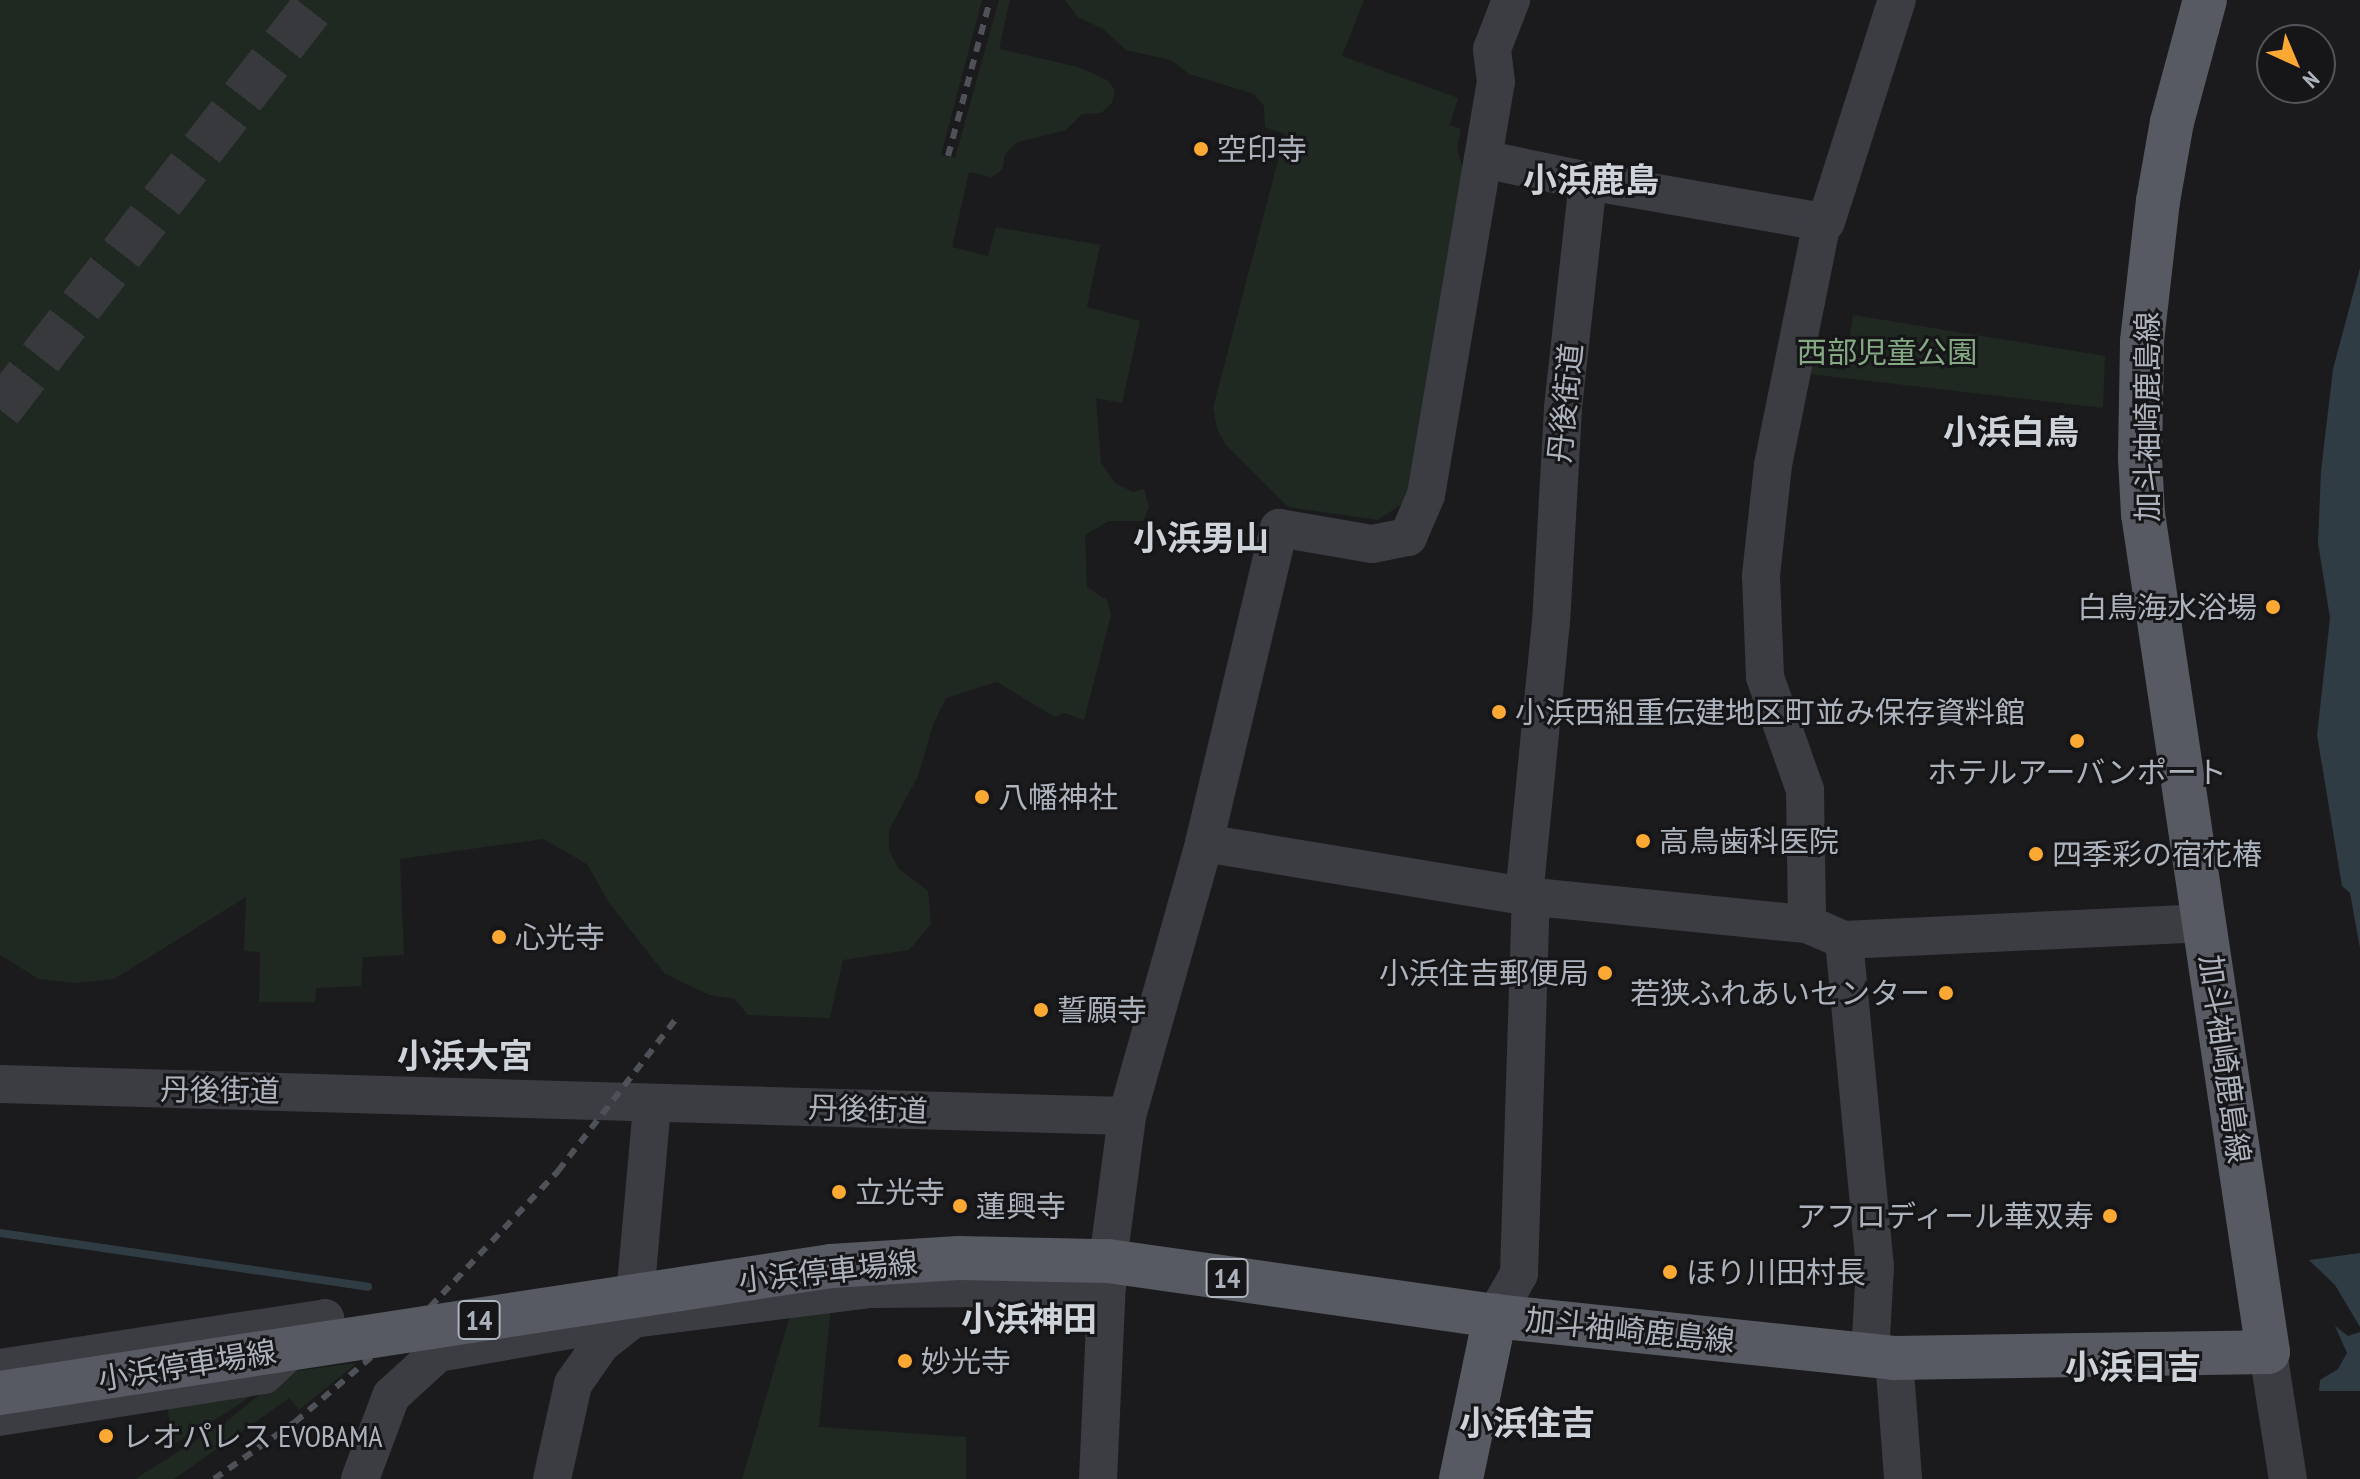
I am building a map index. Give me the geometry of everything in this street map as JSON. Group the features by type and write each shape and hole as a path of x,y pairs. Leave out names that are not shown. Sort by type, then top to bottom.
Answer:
{"main road":[{"name":"加斗袖崎鹿島線","path":"1495,1316 1882,1356 2268,1352 2143,514 2140,458 2142,341 2158,201 2172,122 2205,0"},
{"name":"小浜停車場線","path":"0,1393 831,1266 959,1258 1495,1316"},
{"path":"1461,1479 1495,1316"}],"street":[{"path":"1098,1479 1107,1274 1127,1116 1204,843 1279,528 1372,544 1408,537 1426,495 1496,82 1492,49 1511,0"},
{"path":"1826,222 1897,0"},
{"path":"1483,159 1588,181 1822,222 1773,465 1761,576 1765,677 1805,790 1807,924"},
{"name":"丹後街道","path":"1495,1316 1519,1274 1528,897 1551,621 1563,409 1588,181"},
{"path":"1204,843 1528,897 1807,924 1844,940 2206,923"},
{"path":"1844,940 1882,1356 1903,1479"},
{"name":"丹後街道","path":"0,1084 1127,1116"},
{"path":"552,1479 573,1384 601,1344 633,1319 652,1104"},
{"path":"360,1479 391,1396 438,1353 633,1319 871,1289 1107,1274"},
{"path":"0,1368 325,1318 264,1375 0,1417"},
{"path":"2268,1352 2288,1479"}],"green space":[{"path":"0,0 982,0 941,155 955,158 999,0 1010,0 999,49 1078,67 1107,80 1115,90 1112,103 1101,113 1082,114 1066,130 1018,142 1005,154 1002,170 991,177 969,172 952,247 988,256 996,227 1100,245 1087,307 1140,321 1122,403 1096,398 1101,463 1115,483 1133,492 1144,489 1149,507 1143,521 1109,521 1085,535 1087,587 1107,600 1111,615 1084,720 1065,713 1055,717 997,682 946,698 933,725 918,776 889,830 889,850 898,868 928,891 931,924 909,950 843,960 830,1018 748,1015 735,999 710,995 665,974 610,904 587,864 543,839 400,859 404,955 363,957 361,986 316,988 315,1002 259,1002 260,952 244,951 246,897 114,979 76,983 39,979 0,955"},
{"path":"1065,0 1364,0 1342,56 1458,98 1450,125 1461,129 1457,149 1463,170 1415,495 1378,520 1288,507 1225,444 1217,428 1213,408 1285,134 1265,127 1264,106 1254,94 1189,74 1171,60 1126,50 1103,29 1078,17"},
{"name":"西部児童公園","path":"1853,315 2105,356 2103,408 1801,373 1803,364 1845,370"},
{"path":"831,1305 819,1427 966,1437 966,1479 742,1479 792,1309"},
{"path":"357,1363 299,1410 289,1398 174,1479 135,1479 228,1420 288,1372"},
{"path":"267,1385 229,1411 172,1445 167,1401"}],"shaded area":[{"path":"2360,268 2360,948 2350,893 2342,886 2317,735 2330,618 2318,543 2321,471 2333,369"},
{"path":"2360,1253 2360,1327 2335,1285 2309,1260"},
{"path":"2335,1326 2348,1336 2360,1332 2360,1391 2319,1391 2320,1380 2338,1369 2347,1353"}],"waterway":[{"path":"0,1233 368,1287"}],"tunnel":[{"path":"0,410 318,0"}],"railway":[{"path":"948,156 990,0"},
{"path":"214,1479 295,1422 430,1307 558,1171 675,1020"}],"place":[{"name":"空印寺","path":"1201,149"},
{"name":"白鳥海水浴場","path":"2273,607"},
{"name":"小浜西組重伝建地区町並み保存資料館","path":"1499,712"},
{"name":"ホテルアーバンポート","path":"2077,741"},
{"name":"八幡神社","path":"982,797"},
{"name":"高鳥歯科医院","path":"1643,841"},
{"name":"四季彩の宿花椿","path":"2036,854"},
{"name":"心光寺","path":"499,937"},
{"name":"小浜住吉郵便局","path":"1605,973"},
{"name":"若狭ふれあいセンター","path":"1946,993"},
{"name":"誓願寺","path":"1041,1010"},
{"name":"立光寺","path":"839,1192"},
{"name":"蓮興寺","path":"960,1206"},
{"name":"アフロディール華双寿","path":"2110,1216"},
{"name":"ほり川田村長","path":"1670,1272"},
{"name":"妙光寺","path":"905,1361"},
{"name":"レオパレス EVOBAMA","path":"106,1436"}],"district":[{"name":"小浜鹿島","path":"1591,180"},
{"name":"小浜白鳥","path":"2011,432"},
{"name":"小浜男山","path":"1201,538"},
{"name":"小浜大宮","path":"465,1056"},
{"name":"小浜神田","path":"1029,1319"},
{"name":"小浜日吉","path":"2133,1367"},
{"name":"小浜住吉","path":"1527,1423"}]}
